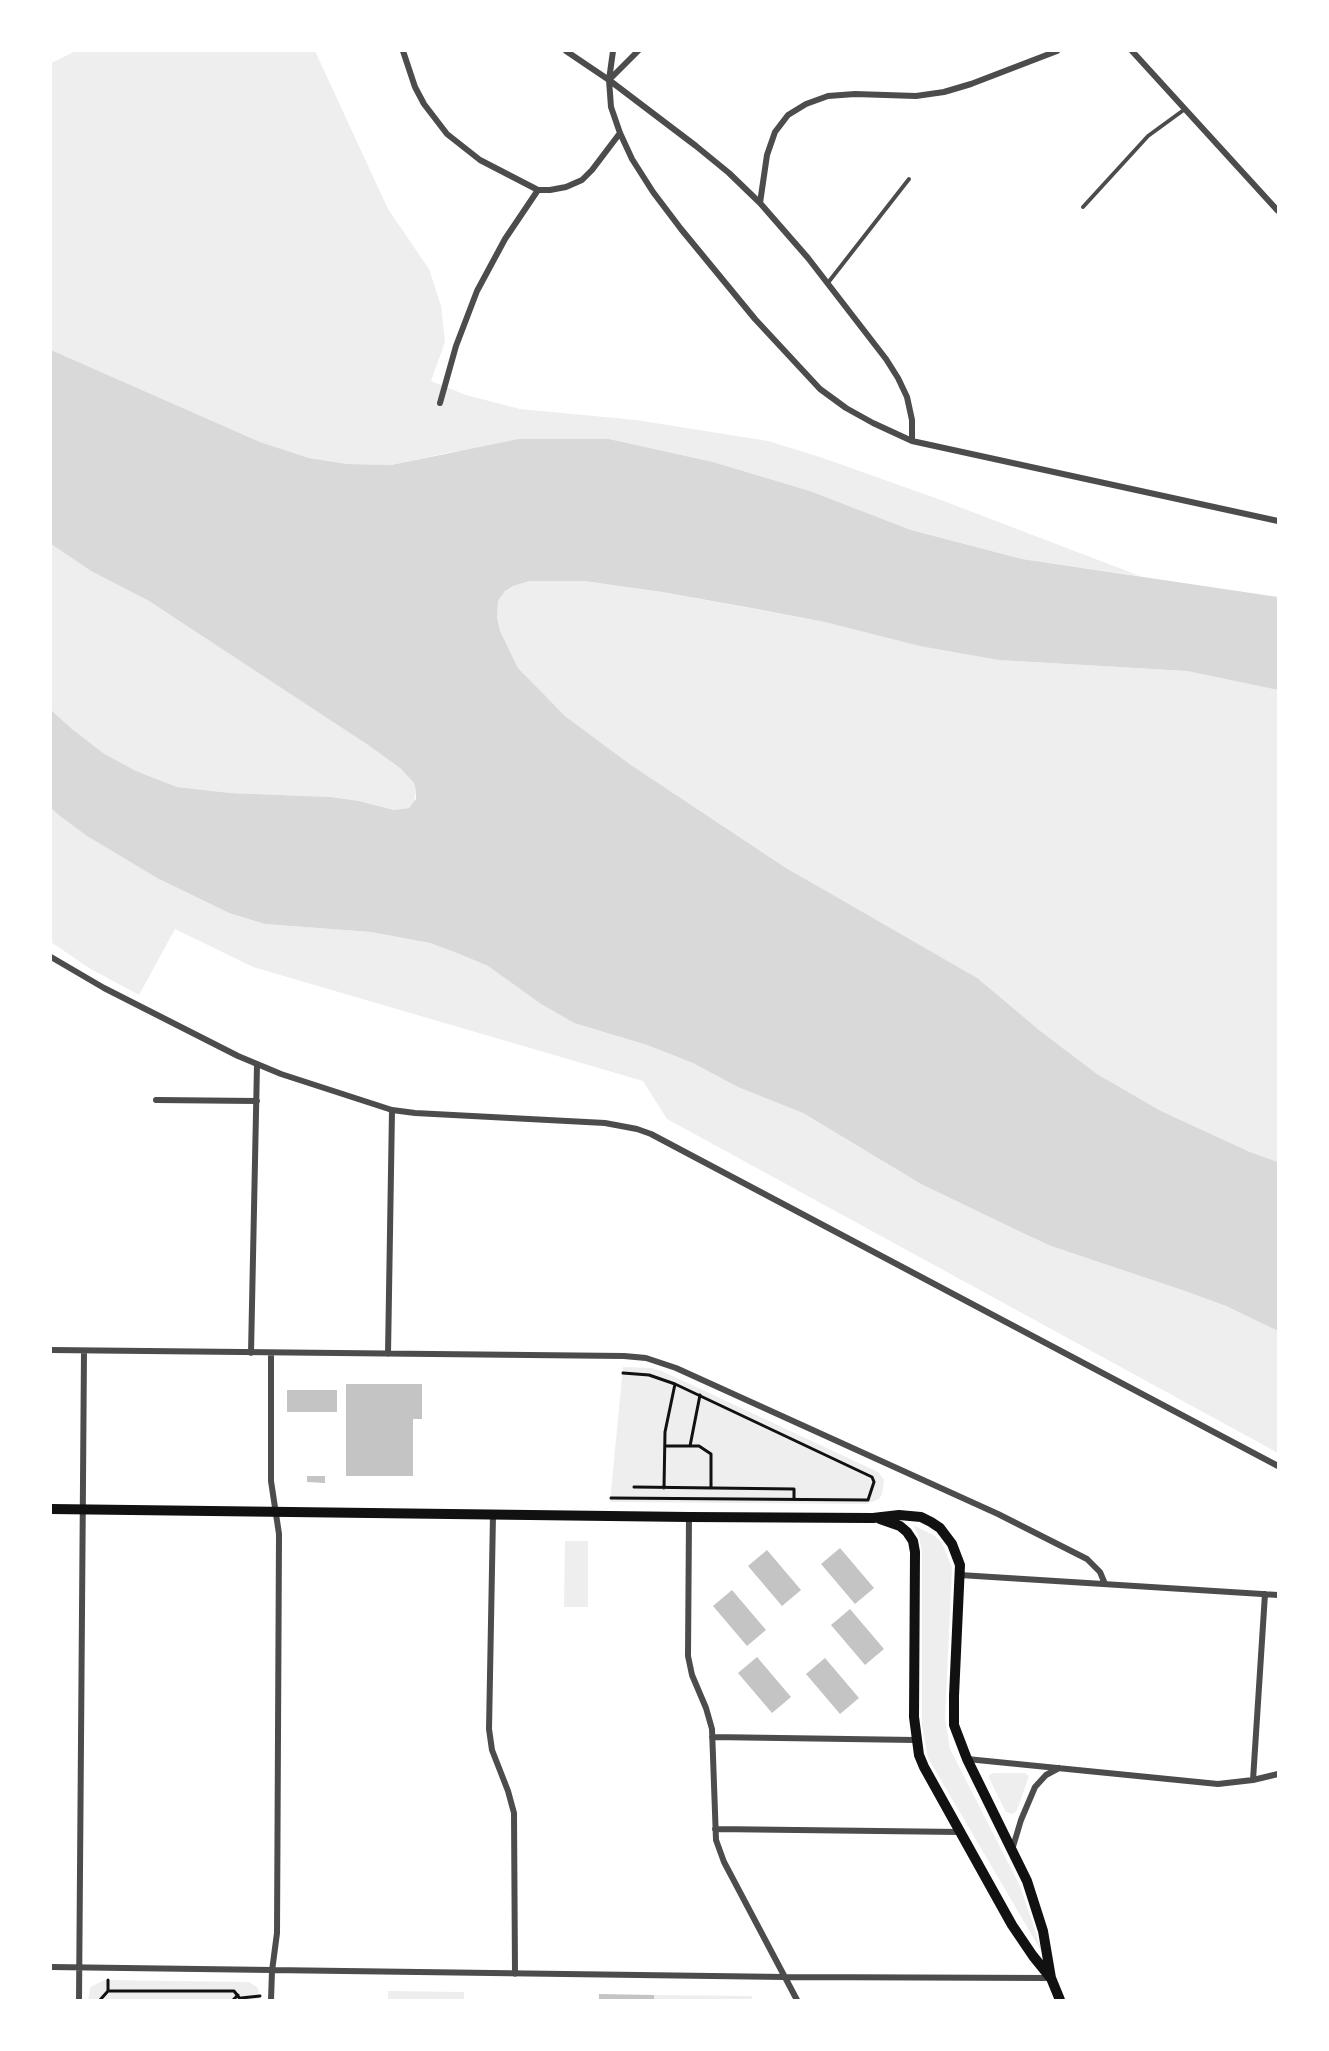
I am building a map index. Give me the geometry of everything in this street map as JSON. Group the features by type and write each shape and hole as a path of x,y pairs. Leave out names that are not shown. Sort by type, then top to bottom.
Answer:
{"main road":[{"path":"51,1509 689,1517 873,1518 911,1516 931,1522 940,1528 952,1544 957,1554 960,1575 953,1711 958,1738 1027,1881 1043,1930 1051,1978 1060,2000"},
{"path":"873,1518 900,1526 913,1541 915,1552 915,1740 924,1767 1022,1942 1051,1978"}],"street":[{"path":"403,51 411,78 424,104 447,134 480,160 538,190 566,187 582,180 620,133"},
{"path":"566,51 609,80 696,146 760,203 808,258 886,359 898,378 909,409 912,441"},
{"path":"612,51 609,80 611,107 632,159 681,229 755,319 820,389 846,408 912,441 1278,521"},
{"path":"609,80 638,51"},
{"path":"760,203 767,155 775,132 788,115 806,104 828,96 855,94 916,96 944,92 1057,51"},
{"path":"1132,51 1278,211"},
{"path":"440,403 456,346 477,291 505,239 538,190"},
{"path":"51,957 114,993 257,1065 392,1110 604,1123 629,1127 651,1134 1278,1466"},
{"path":"251,1353 257,1065"},
{"path":"156,1100 257,1101"},
{"path":"388,1354 392,1110"},
{"path":"51,1350 624,1356 662,1362 963,1497 1081,1555 1096,1566 1104,1584"},
{"path":"79,2000 84,1351"},
{"path":"270,2000 277,1921 279,1534 271,1481 271,1353"},
{"path":"493,1515 489,1729 492,1750 508,1791 514,1814 515,1974"},
{"path":"689,1517 688,1656 692,1675 710,1718 716,1840 724,1862 797,2000"},
{"path":"960,1575 1278,1595"},
{"path":"1253,1780 1265,1594"},
{"path":"712,1737 915,1740"},
{"path":"967,1759 1208,1783 1236,1783 1278,1774"},
{"path":"1012,1850 1021,1820 1035,1787 1046,1775 1062,1767"},
{"path":"715,1829 960,1832"},
{"path":"51,1968 1051,1978"}],"lane":[{"path":"1083,207 1148,136 1185,109"},
{"path":"827,285 909,179"}],"path":[{"path":"611,1498 868,1500 874,1482 872,1477 675,1384 649,1375 623,1373"},
{"path":"664,1488 664,1431 675,1384"},
{"path":"690,1446 700,1395"},
{"path":"664,1446 699,1446 711,1454 711,1488"},
{"path":"634,1487 794,1489 794,1499"},
{"path":"94,1998 100,1999 108,1990 108,1980"},
{"path":"235,1982 239,1996"},
{"path":"108,1990 260,1996"},
{"path":"104,1994 109,2000"},
{"path":"233,2000 239,1996"}],"shaded area":[{"path":"76,51 315,51 388,209 429,269 441,306 445,342 431,381 466,395 520,409 636,420 768,441 941,500 1140,576 1022,559 911,530 810,491 713,462 609,439 452,452 391,465 347,464 309,458 260,442 51,350 51,63"},
{"path":"51,350 260,442 309,458 347,464 391,465 519,439 609,439 713,462 810,491 911,530 1022,559 1278,597 1278,690 1187,671 999,660 920,646 825,622 662,592 584,581 530,581 513,586 505,591 498,601 497,617 500,631 518,668 565,716 631,765 786,868 977,978 1039,1030 1097,1074 1161,1111 1250,1152 1278,1162 1278,1331 1226,1306 1051,1246 1027,1235 921,1184 803,1113 738,1087 693,1063 647,1045 574,1023 541,1004 488,966 430,943 371,932 265,924 229,913 157,878 87,836 60,816 51,808 51,710 103,753 136,771 177,787 230,793 331,797 394,810 409,808 416,799 416,791 414,783 400,768 368,745 149,601 91,571 51,544"},
{"path":"51,544 91,571 149,601 368,745 400,768 414,783 416,791 414,804 409,808 394,810 331,797 230,793 177,787 136,771 103,753 51,710"},
{"path":"530,581 584,581 662,592 825,622 999,660 1187,671 1278,690 1278,1162 1250,1152 1161,1111 1097,1074 1039,1030 877,922 786,868 631,765 565,716 518,668 500,631 497,617 498,601 505,591 513,586"},
{"path":"51,808 87,836 157,878 229,913 265,924 371,932 430,943 457,953 488,966 541,1004 574,1023 647,1045 693,1063 739,1087 803,1113 921,1184 1027,1235 1051,1246 1226,1306 1278,1331 1278,1453 667,1119 643,1081 253,967 175,929 139,995 89,968 51,942"},
{"path":"623,1367 651,1368 662,1371 878,1472 884,1480 882,1494 879,1499 867,1504 610,1502"},
{"path":"913,1525 935,1536 942,1543 952,1567 945,1718 950,1749 1020,1886 1043,1954 928,1758 922,1726 922,1552 919,1537"},
{"path":"565,1541 588,1541 588,1607 564,1607"},
{"path":"1025,1773 1029,1776 1017,1810 1013,1814 1006,1812 989,1778 989,1775"},
{"path":"105,1980 249,1982 258,1988 260,2000 88,2000 92,1986"},
{"path":"388,1991 464,1992 464,2000 388,2000"},
{"path":"654,1995 752,1996 752,2000 654,2000"}],"building":[{"path":"346,1384 422,1384 422,1419 413,1419 413,1476 346,1476"},
{"path":"287,1390 337,1390 337,1412 287,1412"},
{"path":"307,1476 325,1476 325,1483 307,1482"},
{"path":"840,1548 874,1588 855,1604 821,1564"},
{"path":"767,1550 801,1590 782,1606 748,1566"},
{"path":"732,1590 766,1630 747,1646 713,1606"},
{"path":"850,1609 884,1649 865,1665 831,1625"},
{"path":"757,1657 791,1697 772,1713 738,1673"},
{"path":"825,1658 859,1698 840,1714 806,1674"},
{"path":"599,1994 654,1995 654,2000 599,2000"}]}
